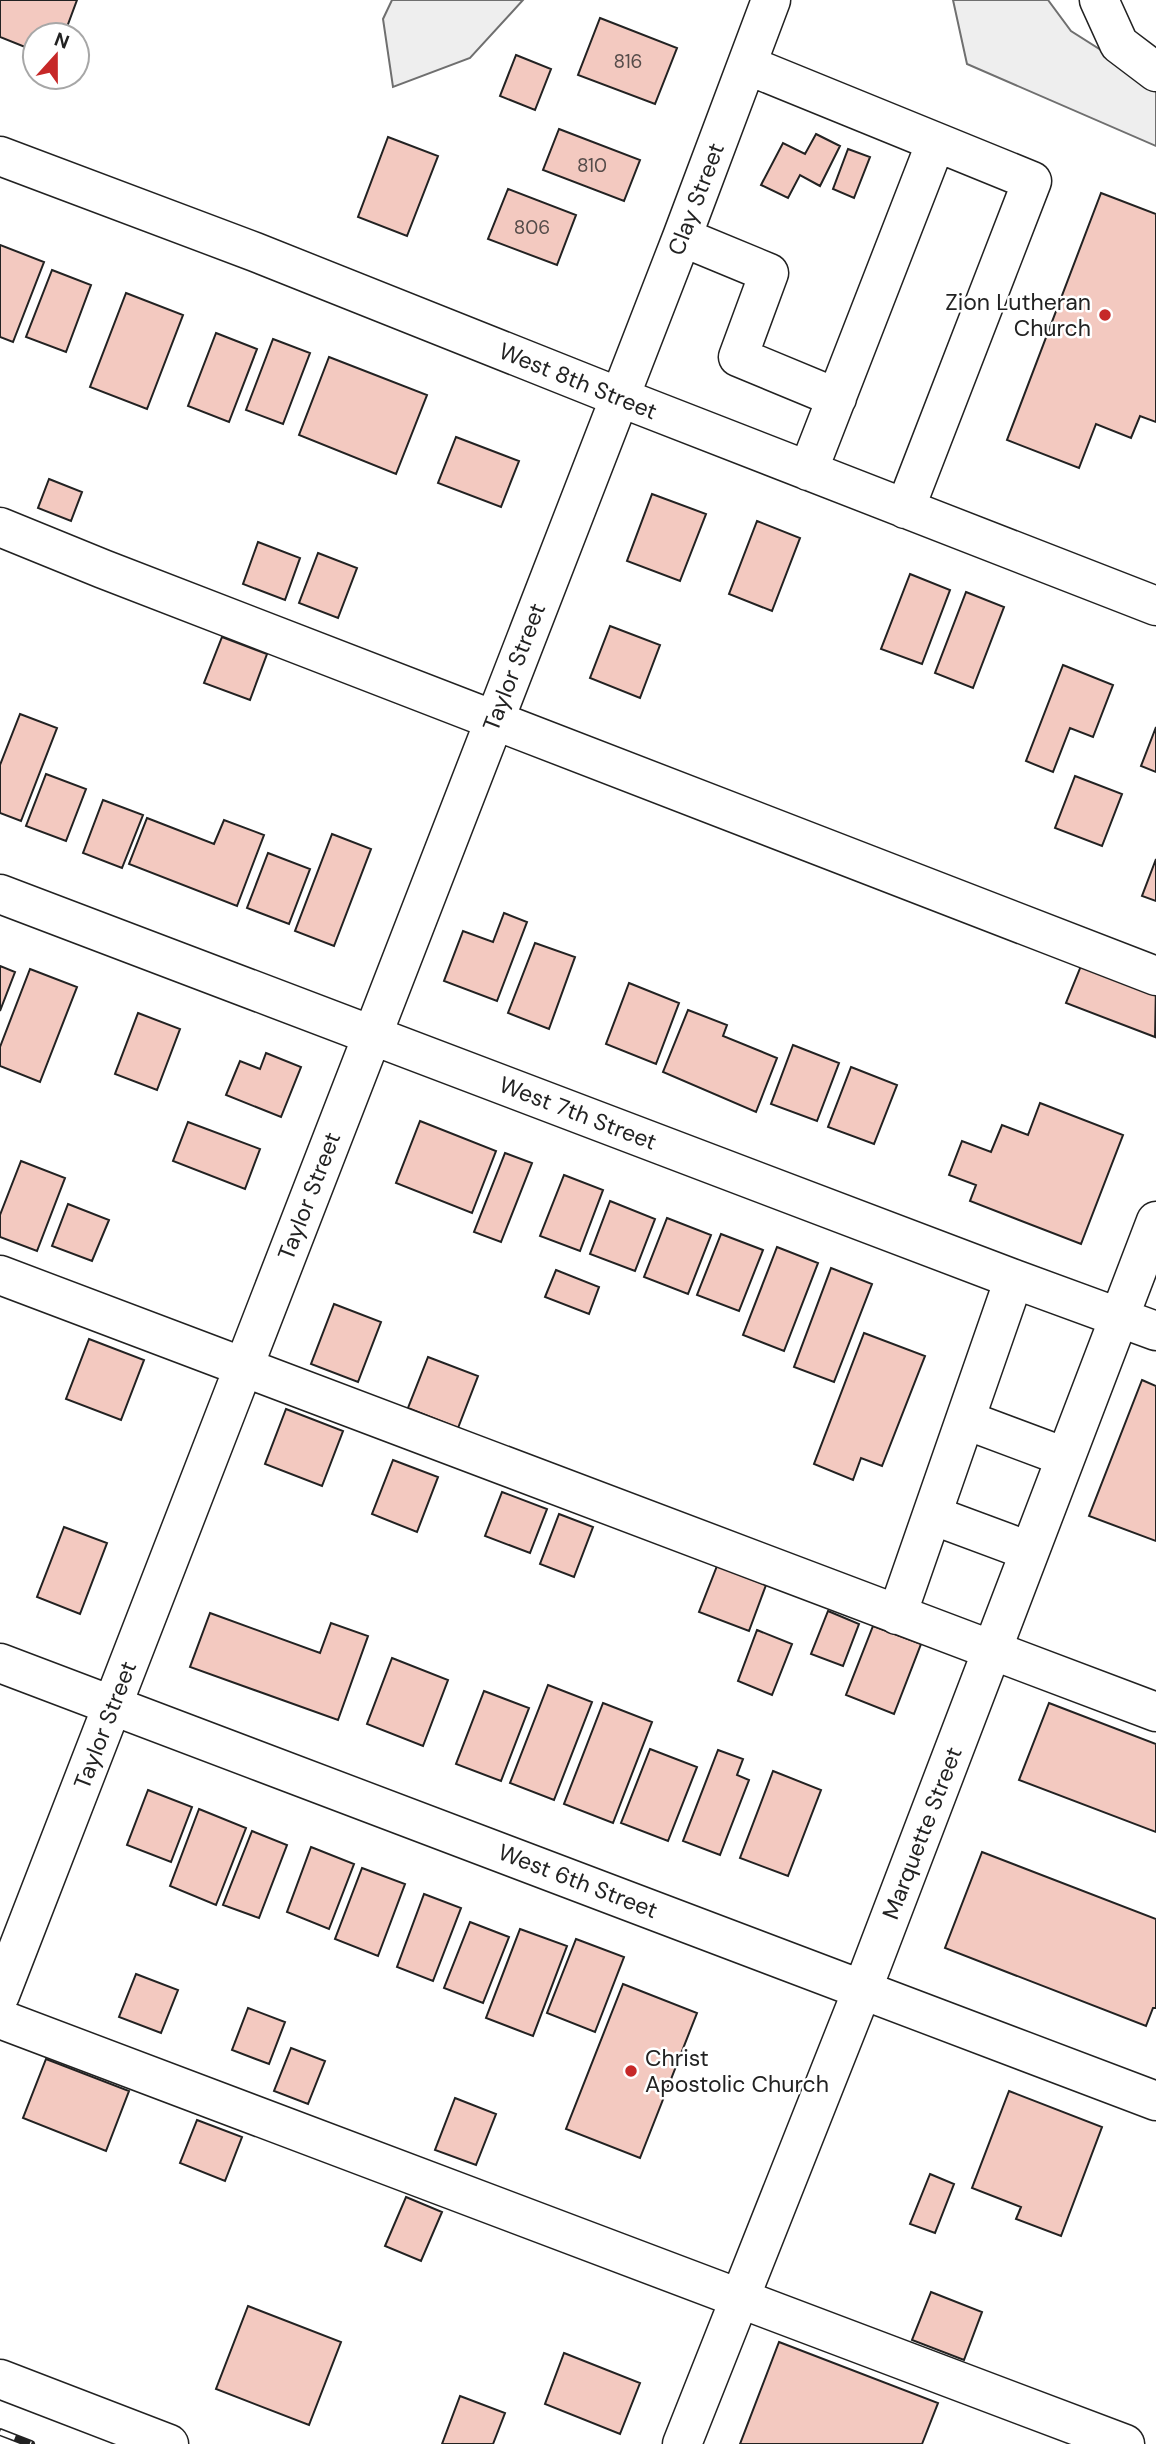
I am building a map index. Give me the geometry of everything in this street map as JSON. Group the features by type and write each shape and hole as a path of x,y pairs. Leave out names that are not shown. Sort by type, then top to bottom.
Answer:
{"street":[{"name":"Clay Street","path":"619,397 771,0"},
{"path":"1099,0 1119,44 1156,72"},
{"path":"747,65 1032,181 905,509"},
{"path":"808,471 936,142"},
{"name":"West 8th Street","path":"0,156 255,252 1156,606"},
{"path":"682,237 769,273 738,356 837,398"},
{"name":"Taylor Street","path":"0,1995 619,397"},
{"path":"0,527 1156,976"},
{"name":"West 7th Street","path":"0,894 1156,1331"},
{"name":"Marquette Street","path":"682,2444 863,1988 1156,1221"},
{"path":"0,1275 1156,1713"},
{"path":"897,1615 1014,1279"},
{"path":"966,1420 1065,1457"},
{"path":"932,1515 1030,1551"},
{"name":"West 6th Street","path":"0,1663 1156,2101"},
{"path":"0,2019 1125,2444"},
{"path":"0,2379 169,2444"}],"shaded area":[{"path":"392,0 523,0 470,58 393,87 383,19"},
{"path":"953,0 1048,0 1071,31 1156,85 1156,146 967,64"}],"building":[{"path":"0,0 77,0 69,21 21,21 21,45 0,37"},
{"path":"600,18 677,48 655,104 578,75"},
{"path":"516,55 551,69 535,110 500,96"},
{"path":"559,129 640,160 624,201 543,170"},
{"path":"816,134 840,146 820,186 800,175 788,198 761,185 783,143 805,154"},
{"path":"388,137 438,156 407,236 358,217"},
{"path":"848,149 870,157 854,198 833,189"},
{"path":"508,189 576,215 557,265 488,239"},
{"name":"Zion Lutheran Church","path":"1101,193 1156,214 1156,422 1140,416 1131,438 1096,424 1079,468 1007,440"},
{"path":"0,245 44,262 13,342 0,337"},
{"path":"52,270 91,285 66,352 26,337"},
{"path":"126,293 183,315 147,409 90,387"},
{"path":"216,333 257,349 229,422 188,406"},
{"path":"273,339 310,353 283,424 246,410"},
{"path":"329,357 427,395 396,474 299,435"},
{"path":"456,437 519,461 501,507 438,483"},
{"path":"49,479 82,492 71,521 38,508"},
{"path":"652,494 706,514 680,581 627,561"},
{"path":"757,521 800,538 772,611 729,594"},
{"path":"258,542 300,558 285,600 243,584"},
{"path":"318,553 357,568 338,618 299,603"},
{"path":"910,574 950,590 922,664 881,649"},
{"path":"966,592 1004,607 973,688 935,673"},
{"path":"610,626 660,645 640,698 590,678"},
{"path":"222,637 267,654 250,700 204,683"},
{"path":"1063,665 1113,685 1093,737 1070,728 1053,772 1026,761"},
{"path":"20,714 57,728 21,821 0,813 0,765"},
{"path":"1156,727 1156,772 1141,766"},
{"path":"46,774 86,789 66,841 26,826"},
{"path":"1075,776 1122,794 1102,846 1055,828"},
{"path":"103,800 143,815 122,868 83,853"},
{"path":"147,818 214,844 224,820 264,835 237,906 129,864"},
{"path":"332,834 371,849 334,946 295,931"},
{"path":"268,853 310,869 289,924 247,908"},
{"path":"1156,859 1156,901 1142,896"},
{"path":"504,913 527,922 497,1001 444,981 463,931 493,942"},
{"path":"535,943 575,957 549,1029 508,1013"},
{"path":"1085,956 1156,985 1155,1037 1066,1003"},
{"path":"0,966 15,972 0,1011"},
{"path":"30,969 77,987 40,1082 0,1066 0,1047"},
{"path":"629,983 679,1003 656,1064 606,1044"},
{"path":"688,1010 727,1025 723,1036 777,1058 756,1112 663,1072"},
{"path":"138,1013 180,1029 157,1090 115,1074"},
{"path":"793,1045 839,1063 817,1121 771,1104"},
{"path":"266,1053 301,1067 281,1117 226,1095 240,1061 260,1069"},
{"path":"851,1067 897,1085 874,1144 828,1127"},
{"path":"1040,1103 1123,1135 1081,1244 970,1201 976,1185 949,1175 962,1141 991,1152 1002,1125 1028,1135"},
{"path":"420,1121 496,1151 472,1213 396,1183"},
{"path":"188,1122 260,1149 245,1189 173,1161"},
{"path":"505,1153 532,1163 501,1242 474,1232"},
{"path":"21,1161 65,1178 37,1251 0,1237 0,1215"},
{"path":"564,1175 603,1190 580,1251 540,1236"},
{"path":"610,1201 655,1219 635,1271 590,1254"},
{"path":"68,1204 109,1220 92,1261 52,1246"},
{"path":"667,1218 711,1235 688,1294 644,1277"},
{"path":"721,1234 763,1250 739,1311 697,1295"},
{"path":"777,1247 818,1263 784,1351 743,1335"},
{"path":"831,1268 872,1284 834,1382 794,1367"},
{"path":"556,1270 599,1287 589,1314 545,1297"},
{"path":"334,1304 381,1322 358,1382 311,1364"},
{"path":"864,1333 925,1356 882,1466 861,1458 853,1480 814,1464"},
{"path":"89,1339 144,1360 121,1420 66,1399"},
{"path":"428,1357 478,1376 458,1428 408,1408"},
{"path":"1142,1380 1156,1386 1156,1541 1089,1516"},
{"path":"286,1409 343,1431 322,1486 265,1464"},
{"path":"393,1460 438,1477 417,1532 372,1514"},
{"path":"502,1492 547,1509 530,1553 485,1536"},
{"path":"559,1514 593,1527 574,1577 540,1564"},
{"path":"64,1527 107,1543 80,1614 37,1597"},
{"path":"717,1566 766,1585 749,1631 699,1612"},
{"path":"828,1611 859,1624 843,1666 811,1654"},
{"path":"210,1613 320,1653 331,1623 368,1636 338,1720 190,1667"},
{"path":"873,1626 921,1644 894,1714 846,1695"},
{"path":"757,1630 792,1644 772,1695 738,1681"},
{"path":"392,1658 448,1680 423,1746 367,1724"},
{"path":"548,1685 592,1702 554,1800 510,1783"},
{"path":"484,1691 529,1708 501,1781 456,1764"},
{"path":"603,1703 652,1722 613,1823 564,1804"},
{"path":"1049,1703 1156,1744 1156,1832 1019,1780"},
{"path":"650,1749 697,1767 668,1841 621,1823"},
{"path":"718,1750 743,1759 737,1775 749,1780 720,1855 683,1841"},
{"path":"773,1771 821,1790 788,1876 740,1858"},
{"path":"148,1790 192,1807 171,1862 127,1845"},
{"path":"199,1809 246,1828 216,1905 170,1886"},
{"path":"252,1831 287,1845 259,1918 223,1905"},
{"path":"311,1847 354,1864 329,1929 287,1912"},
{"path":"982,1852 1156,1919 1156,2008 1153,2008 1146,2026 945,1948"},
{"path":"362,1868 405,1884 378,1956 335,1939"},
{"path":"424,1894 461,1908 433,1981 397,1967"},
{"path":"470,1922 509,1937 483,2003 444,1988"},
{"path":"520,1929 567,1946 533,2036 486,2018"},
{"path":"576,1939 624,1957 595,2032 547,2013"},
{"path":"136,1974 178,1990 161,2033 119,2017"},
{"name":"Christ Apostolic Church","path":"623,1984 697,2013 640,2158 566,2129"},
{"path":"248,2008 285,2022 269,2064 232,2050"},
{"path":"291,2048 325,2061 308,2104 274,2091"},
{"path":"46,2059 129,2091 106,2151 23,2118"},
{"path":"1009,2091 1102,2127 1061,2236 1016,2219 1021,2207 972,2188"},
{"path":"455,2098 496,2114 476,2165 435,2150"},
{"path":"197,2120 242,2137 225,2181 180,2163"},
{"path":"930,2174 954,2184 935,2233 910,2224"},
{"path":"406,2197 442,2212 421,2261 385,2246"},
{"path":"931,2292 982,2312 964,2360 912,2340"},
{"path":"248,2306 341,2342 309,2425 216,2389"},
{"path":"779,2342 938,2403 922,2444 740,2444"},
{"path":"564,2353 640,2383 620,2434 545,2404"},
{"path":"460,2396 505,2413 493,2444 442,2444"}],"railway":[{"path":"0,2432 31,2444"}],"place":[{"name":"Zion Lutheran Church","path":"1105,315"},
{"name":"Christ Apostolic Church","path":"631,2071"}]}
